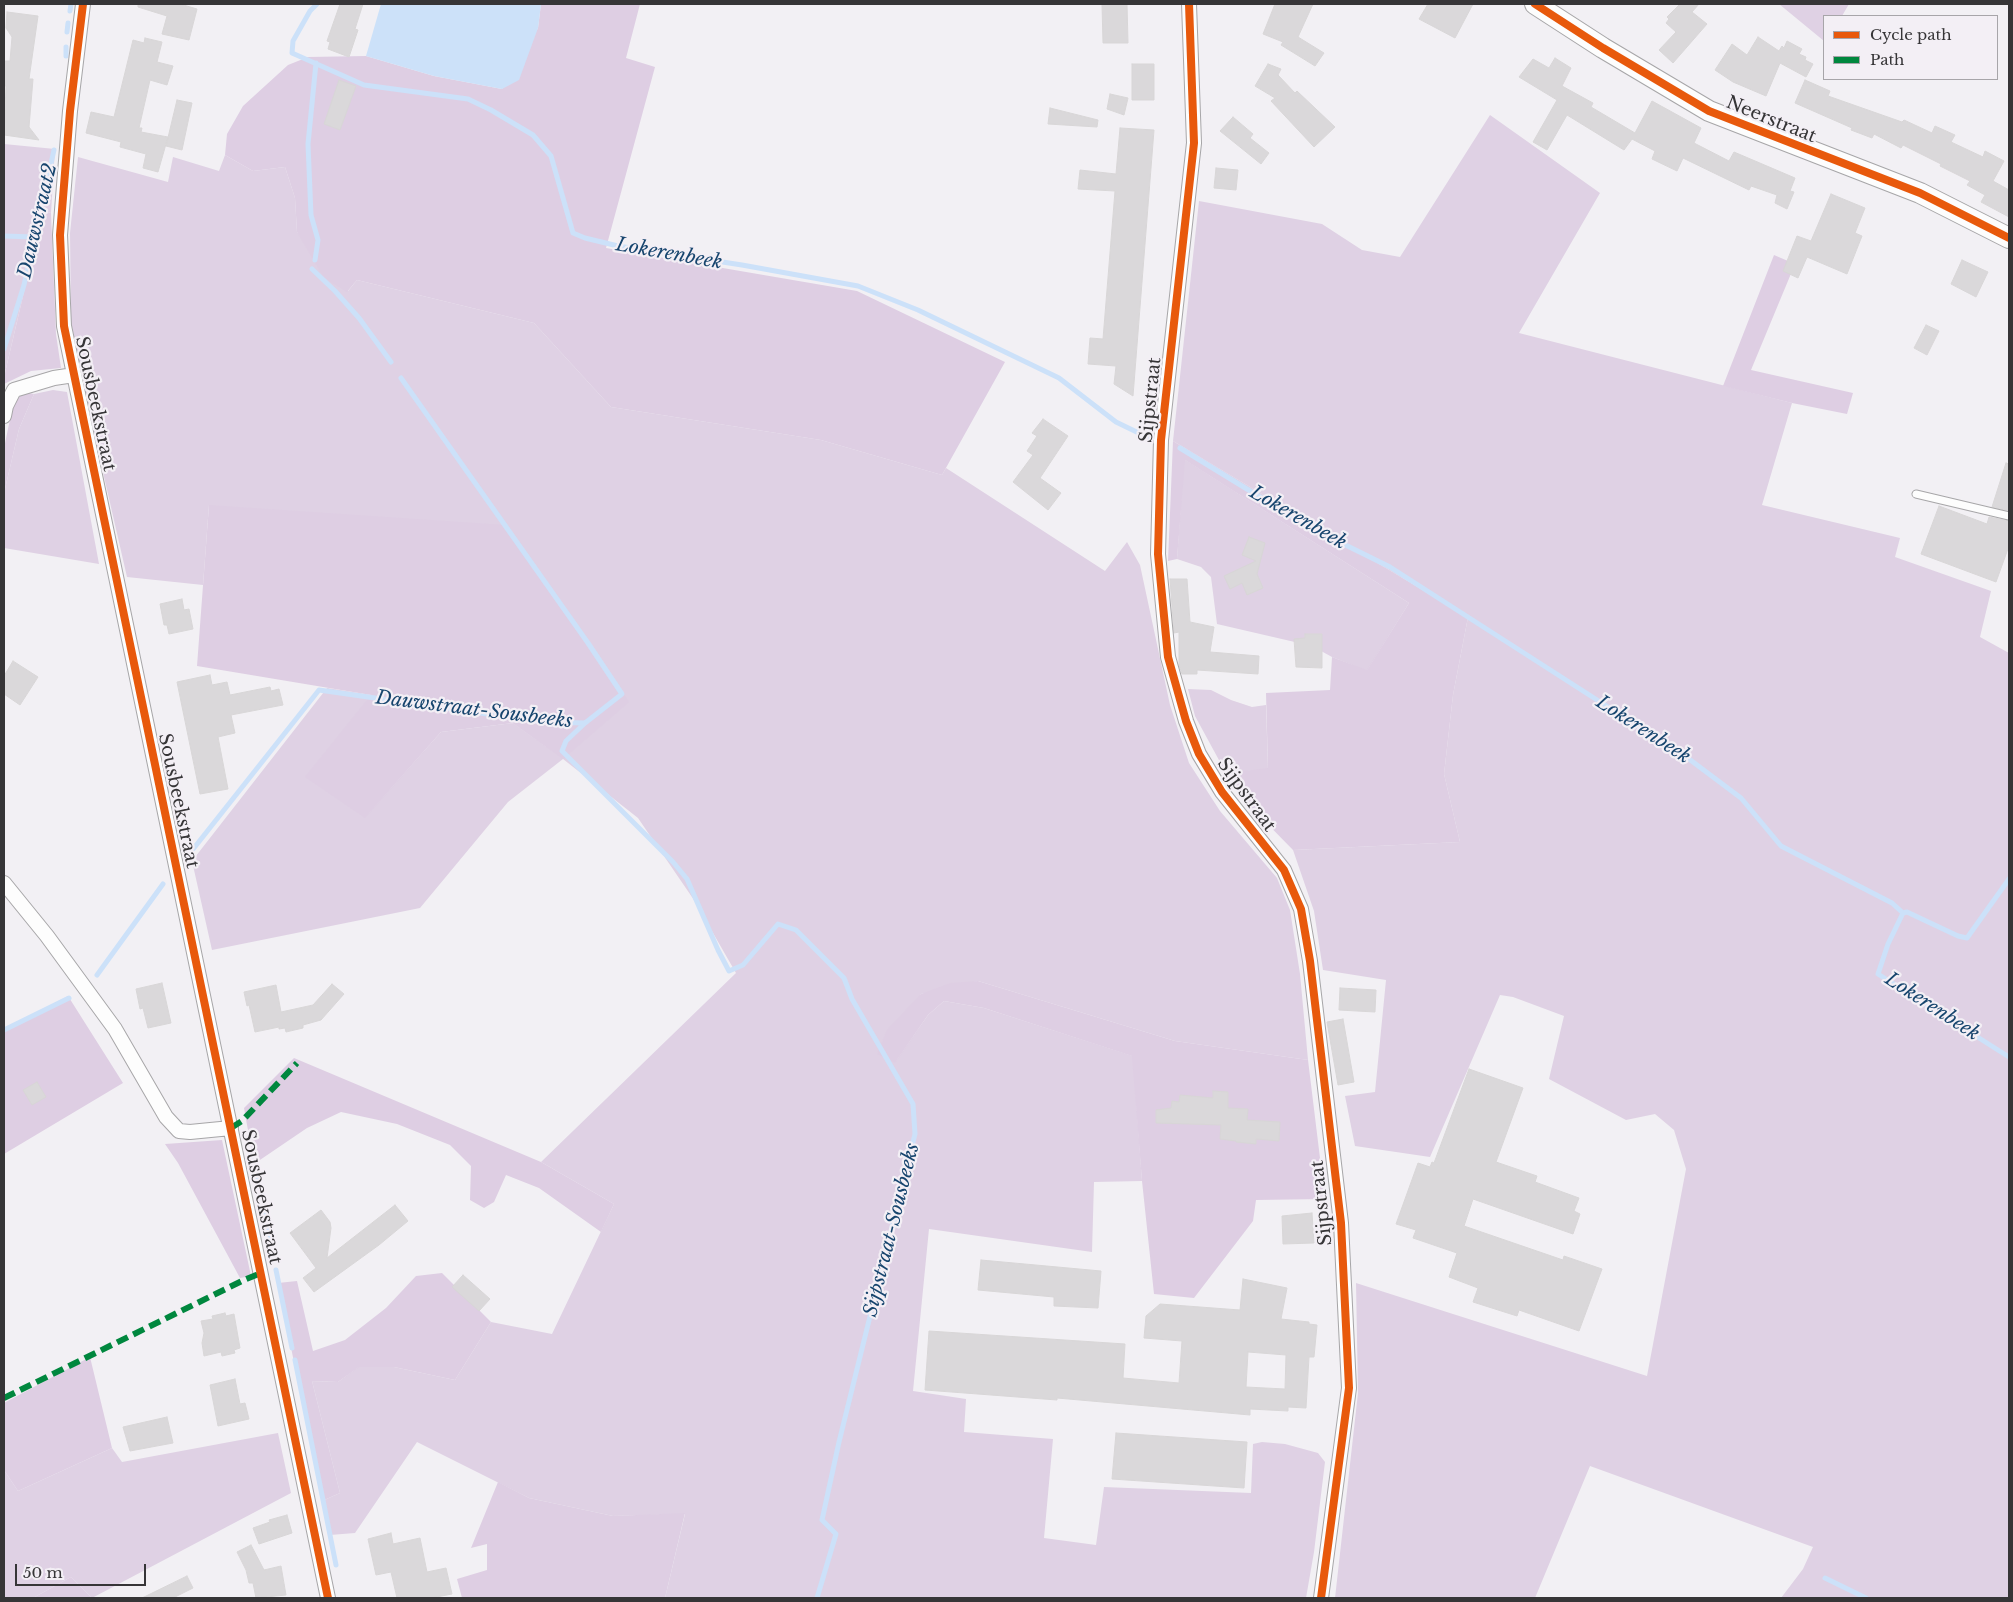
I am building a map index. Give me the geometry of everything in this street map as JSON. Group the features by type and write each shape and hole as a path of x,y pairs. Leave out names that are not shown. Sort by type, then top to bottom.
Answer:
{"street":[{"name":"Sousbeekstraat","path":"83,4 70,111 60,235 64,326 328,1598"},
{"name":"Sijpstraat","path":"1189,4 1194,143 1161,440 1158,554 1168,657 1198,754 1222,792 1284,870 1301,909 1310,961 1341,1223 1349,1388 1321,1598"},
{"name":"Neerstraat","path":"1535,4 1603,48 1709,111 1920,193 2009,238"},
{"name":"Sousbeekstraat","path":"4,416 6,406 14,390 54,378 74,375"},
{"name":"Sousbeekstraat","path":"4,883 47,936 115,1029 166,1117 179,1131 190,1132 231,1128"}],"lane":[{"path":"1916,494 2009,516"}],"shaded area":[{"path":"541,4 640,4 626,58 655,67 606,248 857,291 1005,362 942,475 821,440 611,407 534,323 357,280 347,292 324,278 297,232 295,198 285,167 253,171 225,155 227,134 243,106 288,65 308,57 366,56 434,76 502,89 538,28"},
{"path":"1779,4 1849,4 1843,15 1823,15 1823,40"},
{"path":"1490,115 1600,193 1519,333 1792,403 1762,505 1900,538 1895,557 1991,591 1980,637 2009,653 2009,1598 1781,1598 1803,1569 1813,1547 1590,1466 1535,1598 1335,1598 1358,1393 1356,1283 1647,1376 1686,1169 1674,1130 1655,1114 1626,1120 1549,1079 1564,1016 1513,997 1500,995 1430,1157 1355,1146 1345,1096 1375,1092 1386,980 1323,970 1314,911 1293,850 1460,842 1444,774 1453,695 1468,617 1173,441 1199,201 1322,224 1362,250 1400,257"},
{"path":"4,144 55,149 51,213 43,211 4,377"},
{"path":"225,155 253,171 285,167 295,198 297,232 348,291 357,280 534,323 611,407 821,440 942,475 946,468 1105,571 1127,542 1140,565 1170,705 1189,763 1220,811 1277,878 1290,910 1300,974 1308,1060 1175,1041 978,981 921,994 895,1062 928,1015 944,1001 984,1008 1133,1056 1142,1181 1094,1182 1092,1252 929,1229 913,1391 966,1399 964,1432 1053,1439 1044,1538 1096,1545 1104,1487 1251,1493 1253,1444 1262,1442 1285,1444 1318,1453 1325,1462 1314,1552 1306,1598 665,1598 685,1514 613,1516 529,1498 417,1442 355,1533 330,1535 322,1501 340,1493 312,1381 338,1382 358,1367 394,1367 455,1380 491,1322 552,1334 614,1204 541,1162 736,973 694,900 638,818 563,759 508,802 420,908 212,950 192,861 327,688 371,695 365,817 441,732 513,723 209,505 203,585 127,577 71,322 70,233 78,157 168,182 173,157 219,171"},
{"path":"43,211 51,213 56,334 61,368 31,371 4,384 4,377"},
{"path":"1774,255 1795,264 1751,370 1853,393 1847,414 1723,386"},
{"path":"53,390 67,392 99,564 4,548 4,493 19,429 34,394"},
{"path":"23,392 34,394 19,429 4,493 4,448 13,405"},
{"path":"1173,441 1468,617 1453,695 1444,774 1460,842 1293,850 1242,798 1226,773 1268,768 1266,693 1330,690 1332,657 1367,670 1409,603 1185,460 1177,559 1168,561"},
{"path":"1184,459 1409,603 1367,671 1332,657 1312,646 1217,624 1211,577 1201,567 1177,559"},
{"path":"209,505 506,525 629,702 563,759 513,723 441,732 365,818 305,777 371,695 197,666"},
{"path":"1188,689 1211,690 1231,700 1252,707 1266,705 1268,769 1226,773 1195,716"},
{"path":"978,981 1175,1041 1308,1060 1325,1199 1256,1200 1253,1221 1194,1298 1154,1294 1142,1181 1132,1056 984,1008 944,1001 928,1015 895,1063 877,1054 887,1030 921,994 950,983"},
{"path":"68,996 123,1083 4,1154 4,1030"},
{"path":"294,1058 541,1162 614,1204 601,1232 539,1188 506,1175 494,1202 484,1208 470,1200 471,1166 450,1145 397,1124 341,1112 307,1128 254,1164 244,1108"},
{"path":"222,1140 251,1276 240,1278 178,1163 165,1144"},
{"path":"442,1273 491,1322 455,1380 394,1367 359,1367 338,1382 312,1381 340,1493 322,1501 278,1283 297,1281 313,1351 345,1340 386,1308 416,1276"},
{"path":"90,1357 112,1448 18,1491 4,1470 4,1403"},
{"path":"278,1433 291,1493 92,1598 71,1577 33,1598 4,1598 4,1470 18,1491 112,1448 122,1462"},
{"path":"498,1482 529,1498 613,1516 685,1513 665,1598 462,1598 457,1579 487,1570 487,1544 471,1548"},
{"path":"71,1577 92,1598 33,1598"}],"water":[{"path":"381,4 541,4 538,28 519,80 502,89 434,76 366,56"}],"building":[{"path":"138,4 180,4 197,9 189,40 162,34 167,16 138,7"},
{"path":"340,4 363,4 355,29 358,30 349,57 328,49 330,42 327,41"},
{"path":"1102,4 1127,4 1128,43 1103,43"},
{"path":"1275,4 1313,4 1298,37 1324,53 1315,66 1281,45 1283,42 1263,34"},
{"path":"1428,4 1473,4 1455,38 1419,19"},
{"path":"1680,4 1699,4 1692,12 1707,24 1673,63 1659,50 1676,32 1666,23 1669,19 1667,17"},
{"path":"7,12 38,16 29,79 33,79 29,127 39,140 4,135 6,86 4,86 4,61 10,61 12,37 6,28"},
{"path":"1758,37 1779,51 1782,46 1784,48 1787,41 1802,49 1799,54 1806,57 1805,60 1813,64 1806,77 1780,63 1766,96 1733,82 1715,70 1732,44 1747,55"},
{"path":"145,38 162,42 157,62 173,66 167,85 150,80 139,128 142,128 141,132 168,137 158,172 143,168 146,154 120,147 121,142 86,133 91,112 114,117 133,40 144,43"},
{"path":"1555,58 1571,68 1562,86 1593,103 1591,107 1635,133 1652,101 1701,128 1694,143 1729,161 1734,152 1795,178 1790,191 1794,192 1787,209 1775,203 1777,195 1751,186 1749,190 1683,158 1677,171 1652,159 1655,151 1632,139 1624,150 1567,115 1547,150 1533,142 1557,100 1519,77 1533,59 1549,68"},
{"path":"1132,64 1154,64 1154,100 1132,100"},
{"path":"1268,64 1281,69 1278,75 1295,93 1297,91 1335,127 1314,147 1271,101 1275,98 1255,86"},
{"path":"339,80 356,86 340,130 324,124"},
{"path":"1805,80 1830,91 1828,96 1902,122 1904,120 1932,133 1935,126 1955,135 1951,142 1983,157 1985,151 2004,161 1993,181 2009,190 2009,217 1981,202 1985,195 1967,185 1970,181 1940,166 1941,164 1903,145 1901,148 1874,134 1872,138 1851,130 1852,128 1795,103"},
{"path":"1110,94 1128,98 1124,115 1107,109"},
{"path":"177,100 192,103 182,150 166,146"},
{"path":"1050,108 1098,120 1097,127 1048,124"},
{"path":"1233,117 1253,134 1250,138 1269,153 1261,164 1220,131"},
{"path":"1120,128 1154,130 1133,396 1114,384 1116,366 1088,364 1090,338 1103,339 1115,191 1078,189 1080,170 1116,174"},
{"path":"1216,168 1238,170 1236,190 1214,188"},
{"path":"1831,194 1865,208 1855,233 1862,236 1847,274 1807,257 1798,278 1783,271 1797,236 1811,241"},
{"path":"1962,260 1988,272 1976,297 1951,284"},
{"path":"1926,325 1939,331 1927,355 1914,348"},
{"path":"1043,419 1068,436 1040,478 1061,493 1048,510 1013,482 1033,455 1027,451 1037,436 1032,433"},
{"path":"2006,463 2009,464 2009,511 1992,507"},
{"path":"1939,506 1987,524 1989,517 2009,521 2009,546 1996,582 1921,554"},
{"path":"1249,537 1265,543 1257,574 1263,588 1247,595 1242,583 1230,589 1224,576 1256,561 1242,555"},
{"path":"1170,579 1187,579 1190,622 1214,627 1210,652 1259,656 1258,674 1197,670 1197,674 1182,674 1179,665 1179,632 1174,633"},
{"path":"182,599 184,610 189,609 193,629 169,634 167,625 164,625 160,604"},
{"path":"1305,634 1322,634 1322,668 1296,667 1294,639 1305,638"},
{"path":"13,661 38,677 20,705 4,694 4,676"},
{"path":"210,675 212,685 227,682 230,695 270,687 271,691 279,689 283,705 231,715 235,733 218,737 228,789 200,794 177,682"},
{"path":"162,983 171,1023 148,1028 143,1008 140,1009 136,989"},
{"path":"332,984 344,994 321,1020 303,1025 303,1028 286,1032 285,1028 279,1029 279,1027 255,1032 244,992 276,985 281,1012 313,1005"},
{"path":"1340,988 1376,990 1375,1012 1339,1010"},
{"path":"1343,1019 1354,1082 1338,1085 1327,1022"},
{"path":"1469,1069 1523,1088 1496,1162 1537,1176 1535,1182 1579,1198 1574,1211 1580,1214 1573,1234 1473,1199 1464,1226 1563,1260 1564,1256 1602,1269 1579,1331 1519,1310 1517,1316 1473,1302 1478,1288 1449,1277 1457,1253 1413,1238 1416,1230 1396,1224 1418,1163 1430,1167 1432,1162 1434,1163"},
{"path":"37,1082 46,1097 32,1105 23,1090"},
{"path":"1213,1091 1228,1092 1228,1108 1248,1109 1247,1120 1280,1122 1279,1141 1256,1139 1256,1144 1220,1139 1221,1125 1156,1123 1156,1110 1171,1108 1172,1101 1179,1102 1180,1095 1213,1098"},
{"path":"395,1205 408,1221 379,1245 314,1292 303,1278 316,1268 290,1233 321,1210 330,1222 331,1228 327,1258"},
{"path":"1312,1213 1314,1243 1283,1244 1282,1216"},
{"path":"981,1260 1101,1271 1098,1308 1054,1306 1054,1297 978,1290"},
{"path":"463,1275 490,1299 479,1311 452,1287"},
{"path":"1243,1279 1287,1288 1281,1319 1309,1322 1309,1324 1317,1325 1314,1357 1309,1357 1306,1408 1288,1407 1288,1411 1250,1409 1250,1415 1057,1398 1057,1400 925,1390 929,1331 1125,1344 1123,1378 1179,1383 1182,1341 1144,1338 1146,1316 1160,1304 1240,1310","holes":["1248,1352 1286,1355 1285,1389 1246,1387"]},
{"path":"225,1313 226,1316 234,1314 240,1348 234,1350 235,1353 222,1356 221,1352 204,1356 202,1343 204,1333 201,1321 213,1319 212,1316"},
{"path":"235,1379 240,1404 245,1403 249,1419 218,1426 210,1385"},
{"path":"167,1417 173,1443 130,1451 123,1427"},
{"path":"1116,1433 1247,1442 1244,1488 1112,1479"},
{"path":"287,1515 292,1533 259,1544 253,1528 270,1522 269,1520"},
{"path":"391,1533 393,1544 420,1538 427,1572 446,1568 452,1594 431,1598 397,1598 391,1572 376,1575 368,1539"},
{"path":"251,1545 264,1570 281,1566 286,1595 256,1598 253,1583 249,1583 246,1570 237,1552"},
{"path":"187,1576 193,1588 173,1598 142,1598"}],"waterway":[{"name":"Dauwstraat2","path":"70,11 71,4"},
{"name":"Lokerenbeek","path":"317,4 310,11 293,41 292,53 364,85 468,99 491,110 533,135 551,156 573,233 618,246 742,265 858,286 918,310 1059,378 1116,422 1147,437"},
{"name":"Dauwstraat2","path":"67,32 68,23"},
{"name":"Dauwstraat2","path":"66,47 66,56"},
{"name":"Dauwstraat-Sousbeeks","path":"315,260 318,240 311,215 308,144 316,63"},
{"name":"Dauwstraat2","path":"4,349 24,285 54,150"},
{"path":"4,236 34,237"},
{"name":"Dauwstraat-Sousbeeks","path":"312,269 359,318 391,362"},
{"name":"Sijpstraat-Sousbeeks","path":"401,378 622,694 585,723 566,741 562,751 673,862 687,879 729,971 743,965 778,924 796,930 844,978 852,999 913,1104 915,1134 839,1442 822,1520 836,1534 817,1598"},
{"name":"Lokerenbeek","path":"1180,448 1309,527 1390,567 1689,759 1741,798 1781,846 1892,903 1903,913 1888,944 1878,974 2009,1057"},
{"name":"Dauwstraat-Sousbeeks","path":"190,853 319,690 543,722 584,723"},
{"path":"1903,913 1907,912 1958,936 1967,938 2009,879"},
{"name":"Dauwstraat-Sousbeeks","path":"97,975 163,884"},
{"name":"Dauwstraat-Sousbeeks","path":"4,1030 69,998"},
{"path":"254,1159 275,1259"},
{"path":"276,1270 292,1348"},
{"path":"295,1360 336,1565"},
{"path":"1825,1578 1866,1598"}],"marked path":[{"path":"231,1128 242,1121 297,1063"},
{"path":"4,1398 261,1273"}],"cycle path":[{"path":"83,4 70,111 60,235 64,326 328,1598"},
{"path":"1189,4 1194,143 1161,440 1158,554 1168,657 1186,721 1199,754 1222,792 1284,870 1301,909 1310,961 1341,1223 1349,1388 1321,1598"},
{"path":"1535,4 1603,48 1709,111 1920,193 2009,238"}]}
